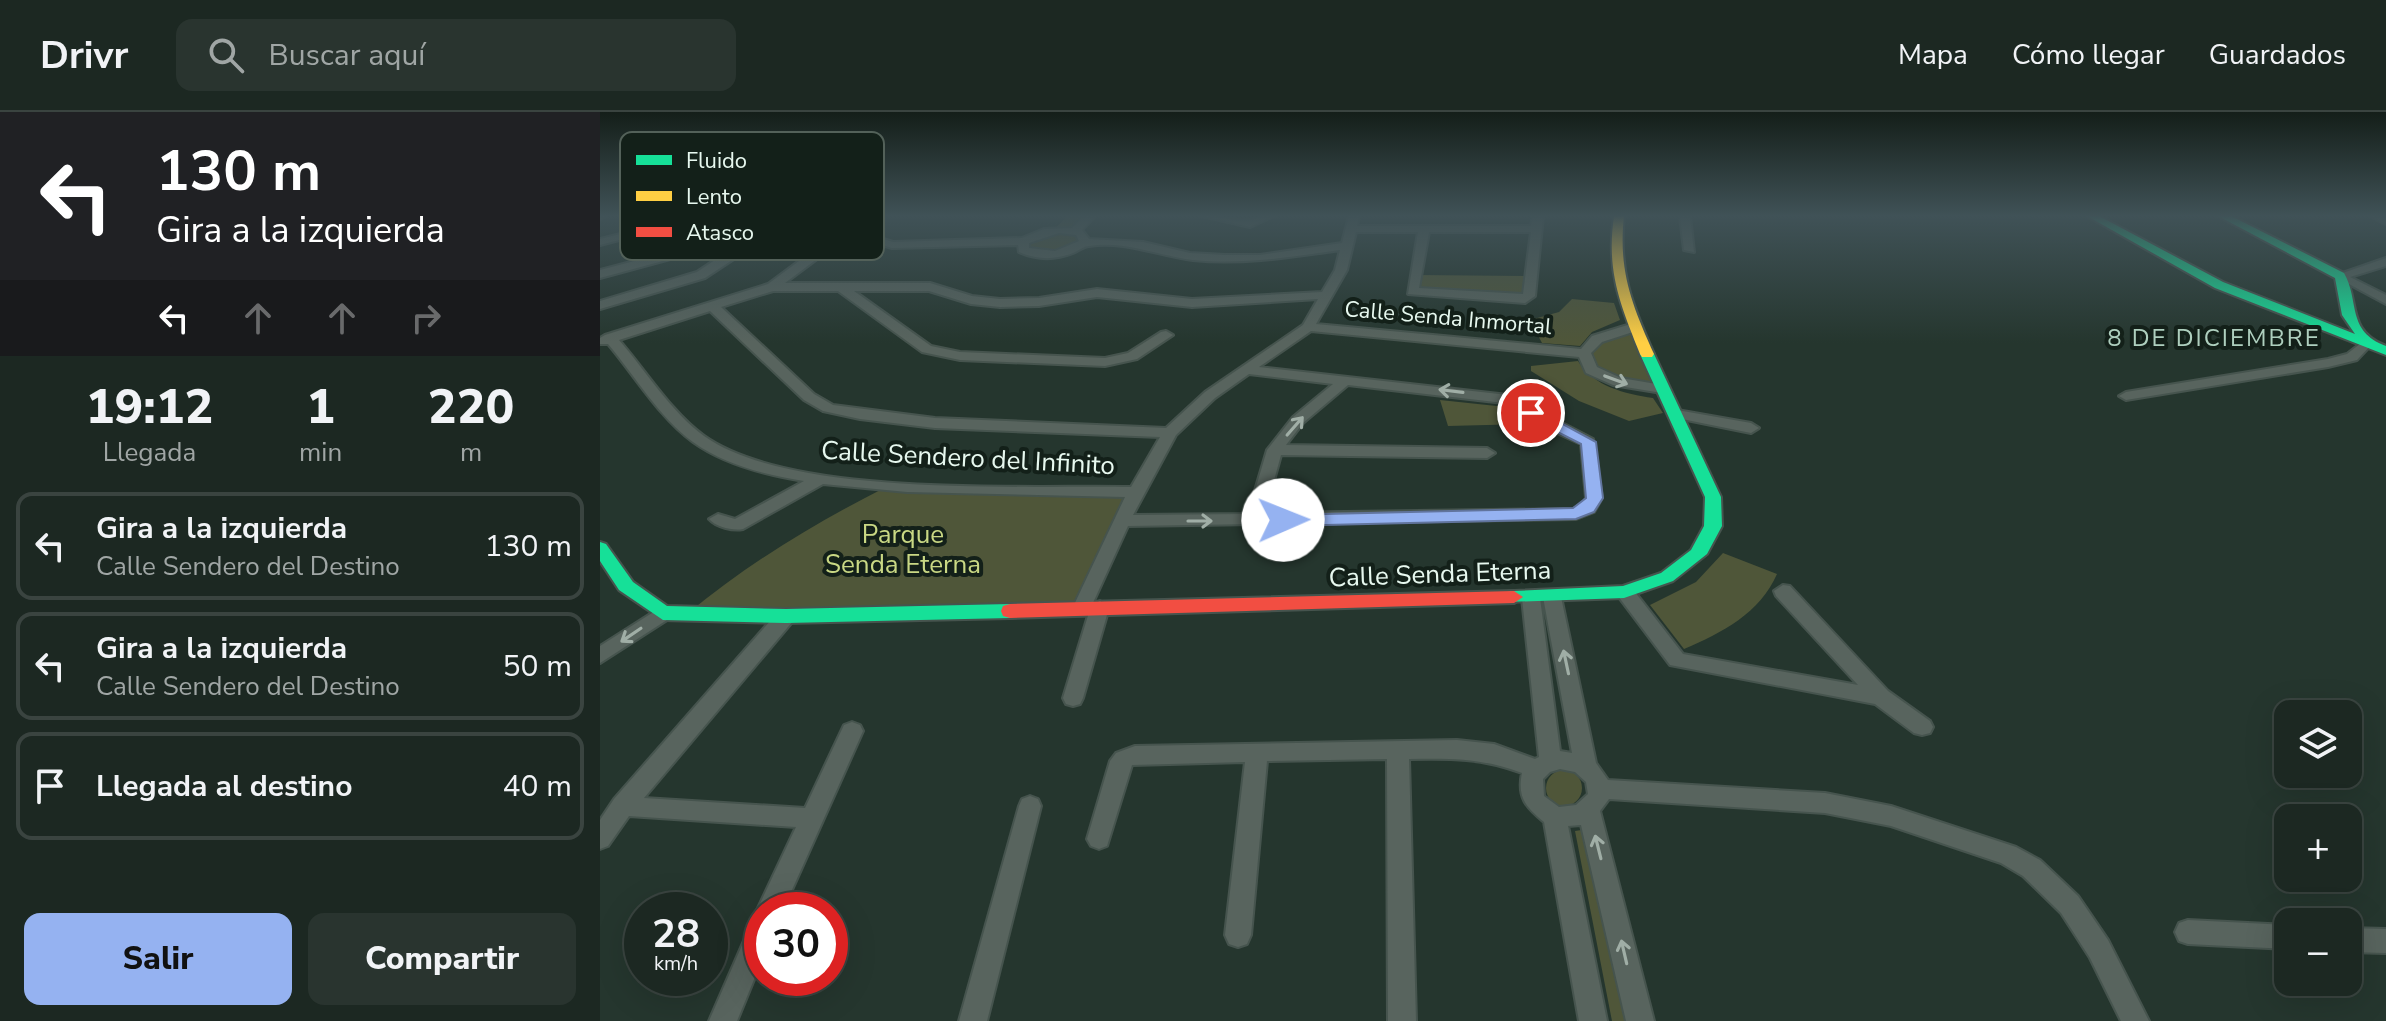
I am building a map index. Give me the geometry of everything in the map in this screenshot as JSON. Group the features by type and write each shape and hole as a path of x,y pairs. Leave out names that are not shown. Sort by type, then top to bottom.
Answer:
{"street":[{"path":"1073,698 1091,607 1122,521 1170,433 1210,395 1308,327 1341,270 1343,258"},
{"path":"1418,258 1412,291 1528,298 1533,258"},
{"name":"Calle Senda Eterna","path":"663,613 786,616 1541,598 1624,592 1667,577 1698,554 1713,526 1713,497 1634,327 1619,287 1614,258"},
{"path":"2170,258 2219,285 2365,340 2386,343"},
{"path":"2183,258 2227,282 2386,351"},
{"path":"2315,258 2347,273 2386,300"},
{"path":"600,274 647,260"},
{"path":"600,305 701,275 724,260"},
{"path":"605,340 714,308 772,287 808,260"},
{"path":"2347,273 2386,262"},
{"path":"2347,273 2348,315 2365,340"},
{"path":"2347,273 2386,276"},
{"path":"1473,297 1481,279"},
{"path":"772,287 930,287 971,300 1000,303 1039,302 1097,293 1192,303 1328,295"},
{"path":"842,288 927,349 960,356 1105,362 1132,356 1166,335"},
{"path":"714,308 809,397 828,408 935,423 1170,433"},
{"path":"2309,315 2348,315"},
{"name":"Calle Senda Inmortal","path":"1308,327 1584,353"},
{"name":"Calle Senda Inmortal","path":"1584,353 1597,339 1634,327"},
{"name":"Calle Sendero del Infinito","path":"605,340 700,440 733,459 819,479 888,486 1136,492"},
{"path":"2126,396 2328,363 2352,357 2365,340"},
{"name":"Calle Senda Inmortal","path":"1584,353 1591,370 1618,382 1662,389"},
{"path":"1122,521 1576,514 1588,508 1594,498 1588,442 1549,424 1514,402 1494,396 1248,370"},
{"path":"1254,521 1275,450 1298,420 1345,381"},
{"path":"1677,414 1751,428"},
{"path":"1275,450 1487,453"},
{"path":"718,519 737,525 819,479"},
{"path":"600,548 626,586 663,613 600,656"},
{"path":"1783,591 1881,697 1922,727"},
{"path":"1624,592 1677,660 1881,697"},
{"path":"1541,598 1573,696 1640,1021"},
{"path":"1541,598 1544,765 1530,792 1539,807 1555,817 1573,818 1594,800 1825,803 1860,808 2008,855 2032,865 2058,888 2095,942 2135,1021"},
{"path":"600,839 622,806 786,616"},
{"path":"1543,698 1573,696"},
{"path":"778,892 852,731"},
{"path":"1398,749 1402,1021"},
{"path":"1099,839 1114,776 1124,759 1135,755 1457,749 1494,753 1544,765 1569,760 1586,766"},
{"path":"1238,935 1257,751"},
{"path":"622,806 810,818"},
{"path":"973,1021 1030,806"},
{"path":"1555,817 1593,1021"},
{"path":"2188,932 2274,936"},
{"path":"2362,940 2386,941"},
{"path":"723,1021 744,971"}],"green space":[{"path":"1417,275 1531,276 1529,296 1419,293"},
{"path":"1572,299 1614,303 1620,320 1592,332 1580,346 1542,343 1530,320 1559,312"},
{"path":"1634,327 1662,389 1591,370 1584,353 1597,339"},
{"path":"1578,361 1601,383 1653,398 1663,413 1629,421 1579,401 1531,371 1531,366"},
{"path":"1440,400 1506,407 1527,424 1448,426"},
{"name":"Parque Senda Eterna","path":"888,486 1136,492 1082,607 687,614 784,544"},
{"path":"1723,553 1777,574 1770,588 1750,611 1712,636 1684,649 1650,605 1696,582"},
{"path":"1564,770 1576,776 1582,788 1576,800 1564,806 1552,800 1546,788 1552,776"},
{"path":"1588,829 1629,1021 1612,1021 1575,831"}],"traffic: fast":[{"path":"2170,258 2219,285 2386,351"},
{"path":"2306,258 2340,276 2348,315 2365,344"},
{"path":"1514,597 1624,592 1667,577 1698,554 1713,526 1713,497 1647,354"},
{"path":"600,548 626,586 663,613 786,616 1010,611"}],"traffic: slow":[{"path":"1616,258 1626,303 1647,354"}],"traffic: jam":[{"path":"1010,611 1514,597"}],"district":[{"name":"8 DE DICIEMBRE","path":"2214,338"}],"route":[{"path":"1283,520 1576,514 1588,508 1594,498 1588,442 1531,413"}]}
